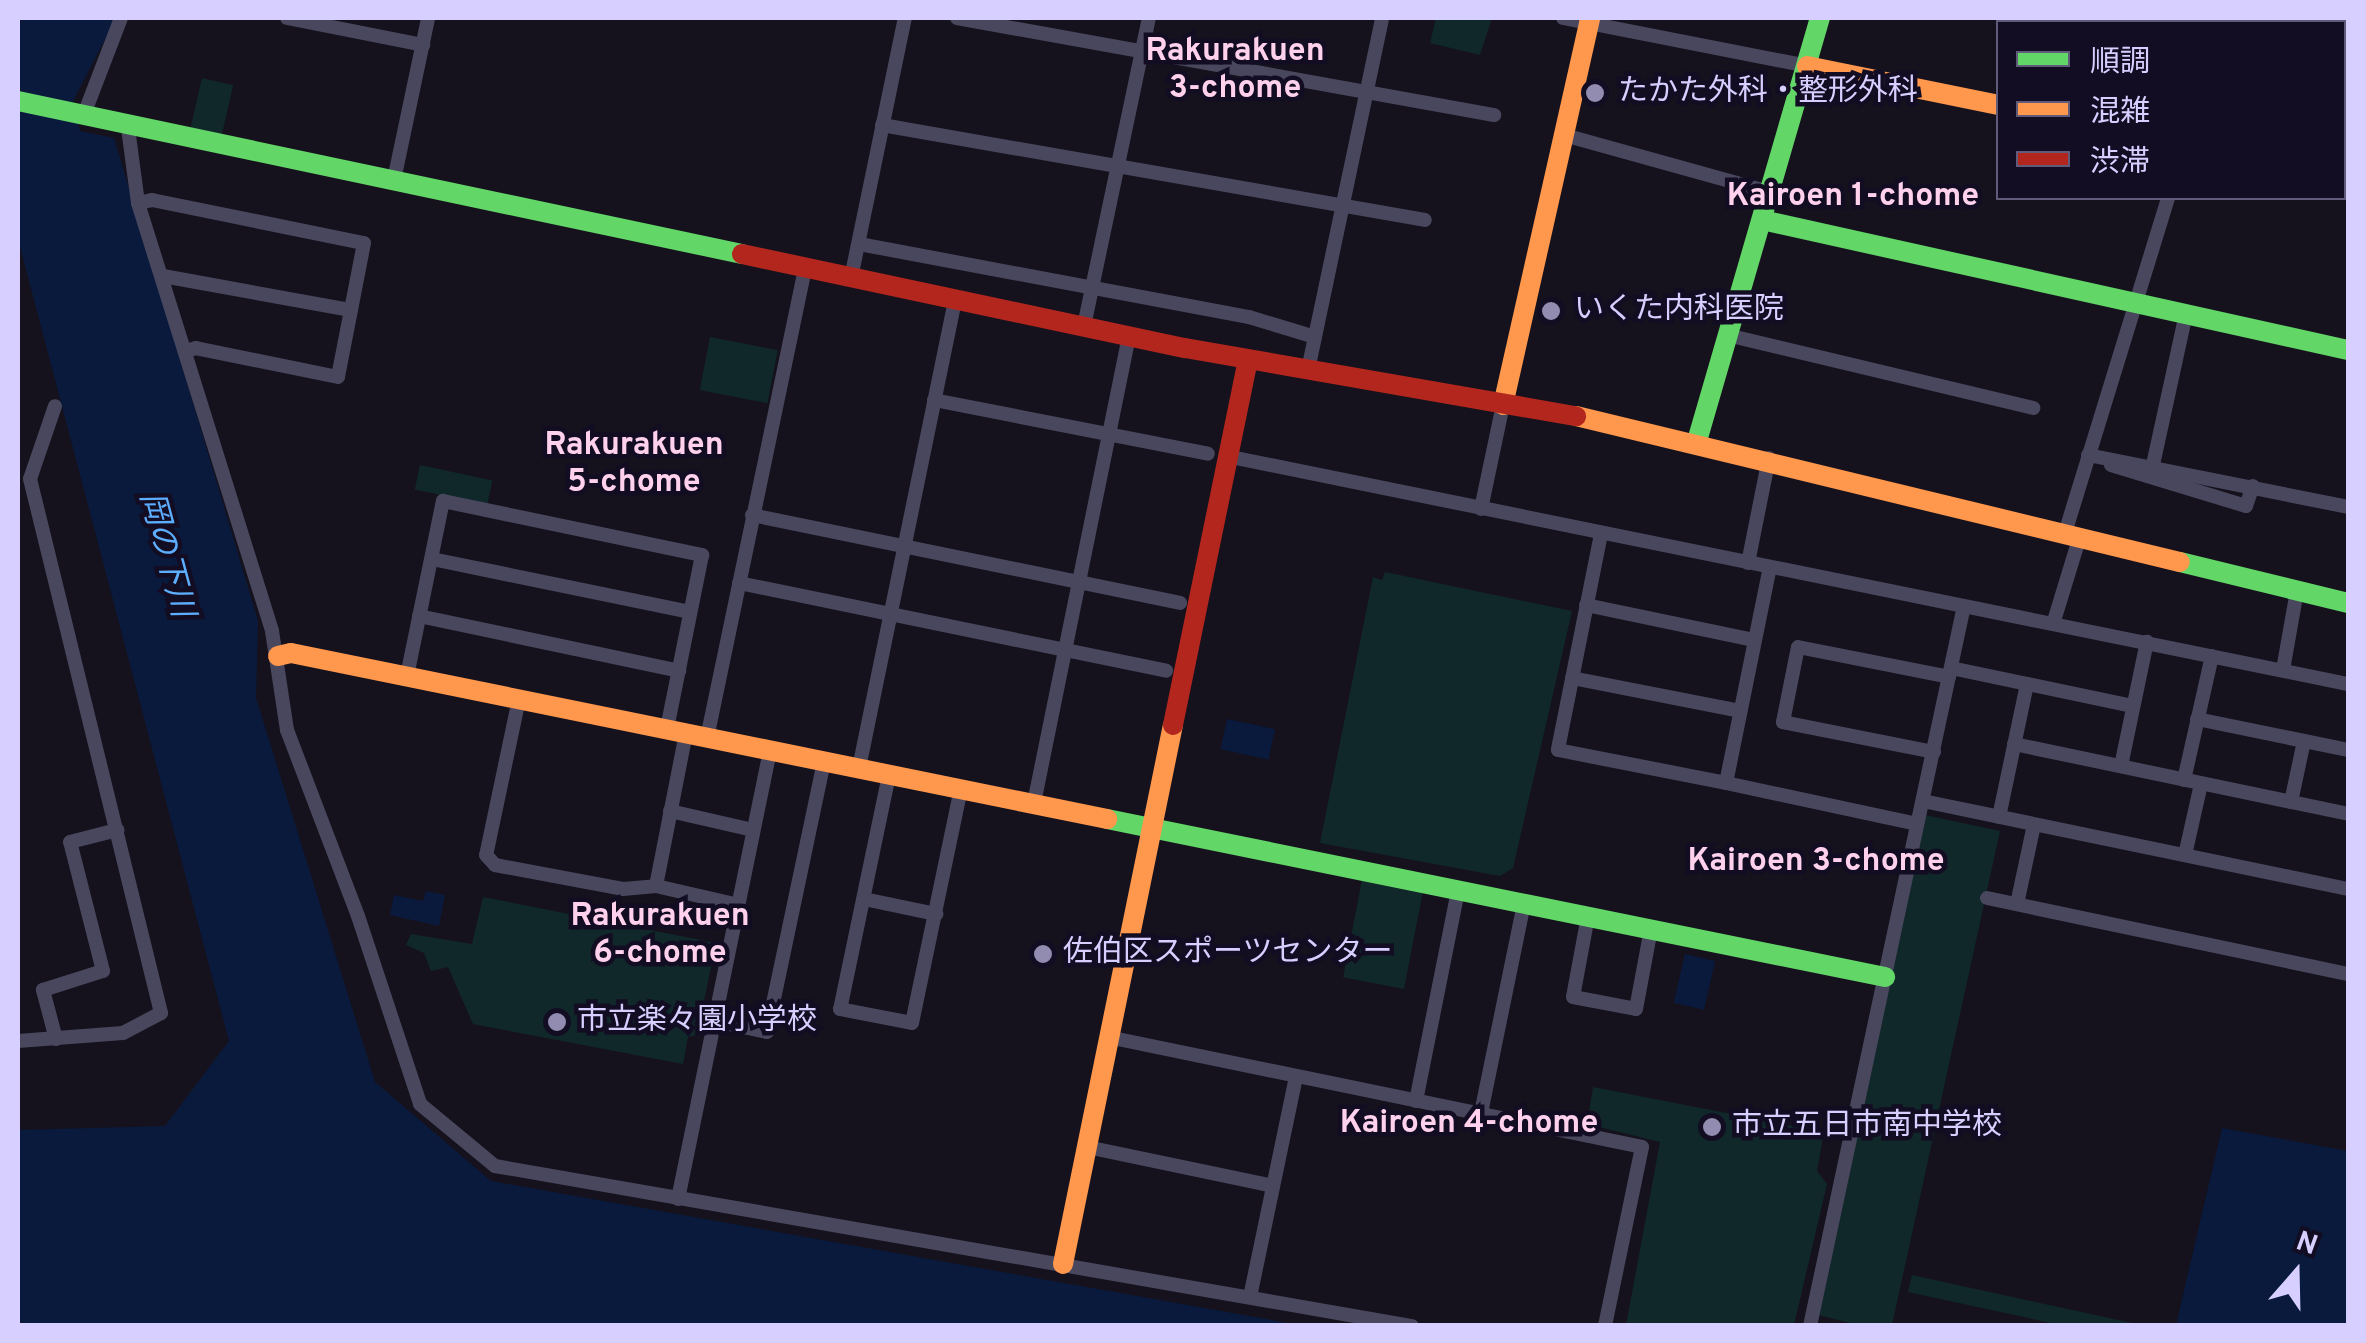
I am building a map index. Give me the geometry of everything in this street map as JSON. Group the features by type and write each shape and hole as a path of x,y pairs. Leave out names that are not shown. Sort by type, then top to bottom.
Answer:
{"street":[{"path":"80,116 121,18"},
{"path":"287,18 422,45"},
{"path":"394,180 428,18"},
{"path":"851,278 906,18"},
{"path":"957,18 1494,115"},
{"path":"1084,326 1150,18"},
{"path":"1308,370 1382,18"},
{"path":"1563,18 1590,20 1996,105"},
{"path":"1697,441 1820,18"},
{"path":"1480,509 1590,20"},
{"path":"18,101 128,128 394,180 1248,360 1503,405 1532,405 1769,458 2348,603"},
{"path":"882,125 1425,220"},
{"path":"128,128 138,203 278,656 286,730 358,916 420,1104 495,1166 1412,1326"},
{"path":"1564,135 1770,192"},
{"path":"138,203 152,200 364,243 338,377 196,348 186,352"},
{"path":"2054,621 2088,455 2167,200"},
{"path":"1762,220 2348,350"},
{"path":"859,244 1249,317 1316,336"},
{"path":"656,886 687,733 739,583 804,268"},
{"path":"163,276 351,310"},
{"path":"860,768 955,299"},
{"path":"2151,471 2186,313"},
{"path":"1034,804 1129,336"},
{"path":"1728,336 2033,408"},
{"path":"1062,1264 1152,828 1217,455 1248,360"},
{"path":"934,400 2054,621 2348,684"},
{"path":"18,1041 124,1033 161,1013 30,479 55,406"},
{"path":"2088,455 2151,471 2252,486 2348,508"},
{"path":"1748,563 1769,458"},
{"path":"408,676 443,501 461,504 702,555 679,671 687,733"},
{"path":"752,516 1180,603"},
{"path":"1601,534 1558,750 1917,824"},
{"path":"432,558 690,612"},
{"path":"1726,783 1770,568"},
{"path":"739,583 1166,671"},
{"path":"2283,670 2297,590"},
{"path":"1586,606 1754,640"},
{"path":"1810,1326 1964,606"},
{"path":"419,616 679,671"},
{"path":"2121,766 2147,642"},
{"path":"1934,752 1783,722 1798,647 2027,684 2133,706"},
{"path":"278,656 291,653 408,676 1885,976"},
{"path":"2184,780 2212,656"},
{"path":"1572,678 1740,711"},
{"path":"1999,817 2027,684"},
{"path":"518,699 486,856 495,865 624,890 656,886 738,905"},
{"path":"2198,719 2348,750"},
{"path":"2291,802 2304,741"},
{"path":"2014,744 2348,814"},
{"path":"678,1198 770,750"},
{"path":"715,1021 767,1032 824,761"},
{"path":"889,774 840,1009 912,1023 961,789"},
{"path":"2185,855 2201,784"},
{"path":"1923,801 2348,890"},
{"path":"670,811 753,830"},
{"path":"2017,904 2034,825"},
{"path":"56,1038 43,990 103,971 70,842 117,830"},
{"path":"1416,1101 1458,890"},
{"path":"1987,898 2348,974"},
{"path":"864,899 936,914"},
{"path":"1481,1113 1524,903"},
{"path":"1588,916 1572,997 1636,1010 1650,928"},
{"path":"1108,1038 1642,1147 1605,1326"},
{"path":"1250,1298 1296,1077"},
{"path":"1086,1147 1273,1186"}],"green space":[{"path":"1436,18 1492,18 1480,55 1430,43"},
{"path":"202,78 233,85 222,135 191,128"},
{"path":"710,337 778,350 767,403 700,390"},
{"path":"420,465 492,480 487,505 415,489"},
{"path":"1385,572 1572,611 1513,868 1500,876 1320,843 1373,577 1382,580"},
{"path":"1925,815 2000,831 1892,1325 1858,1325 1818,1315"},
{"path":"1362,880 1423,892 1404,989 1343,977"},
{"path":"483,897 716,943 697,1035 688,1037 683,1064 473,1024 448,967 431,971 424,953 406,945 411,934 472,944"},
{"path":"1593,1087 1824,1132 1817,1171 1827,1184 1794,1325 1626,1325 1660,1142 1587,1124"},
{"path":"1912,1275 2141,1325 2060,1325 1908,1292"}],"water":[{"name":"岡の下川","path":"18,18 116,18 73,101 80,131 114,138 258,621 256,698 375,1082 491,1181 1300,1325 18,1325 18,1130 165,1126 229,1041 18,239"},
{"path":"1227,719 1275,729 1268,760 1221,749"},
{"path":"426,891 445,895 439,926 390,915 394,895 423,901"},
{"path":"1685,954 1715,961 1704,1010 1674,1003"},
{"path":"2222,1128 2348,1151 2348,1325 2176,1325"}],"traffic: fast":[{"path":"1697,441 1820,18"},
{"path":"18,101 742,254"},
{"path":"1762,220 2348,350"},
{"path":"2180,562 2348,603"},
{"path":"1107,819 1885,977"}],"traffic: slow":[{"path":"1503,405 1590,18"},
{"path":"1807,66 1996,105"},
{"path":"1576,416 2180,562"},
{"path":"278,656 291,653 1107,819"},
{"path":"1063,1264 1173,725"}],"traffic: jam":[{"path":"742,254 1185,348 1576,416"},
{"path":"1173,725 1248,360"}],"place":[{"name":"たかた外科・整形外科","path":"1595,93"},
{"name":"いくた内科医院","path":"1551,311"},
{"name":"佐伯区スポーツセンター","path":"1043,954"},
{"name":"市立楽々園小学校","path":"557,1022"},
{"name":"市立五日市南中学校","path":"1712,1127"}],"district":[{"name":"Rakurakuen 3-chome","path":"1235,72"},
{"name":"Kairoen 1-chome","path":"1853,197"},
{"name":"Rakurakuen 5-chome","path":"634,466"},
{"name":"Kairoen 3-chome","path":"1816,862"},
{"name":"Rakurakuen 6-chome","path":"660,936"},
{"name":"Kairoen 4-chome","path":"1469,1124"}]}
